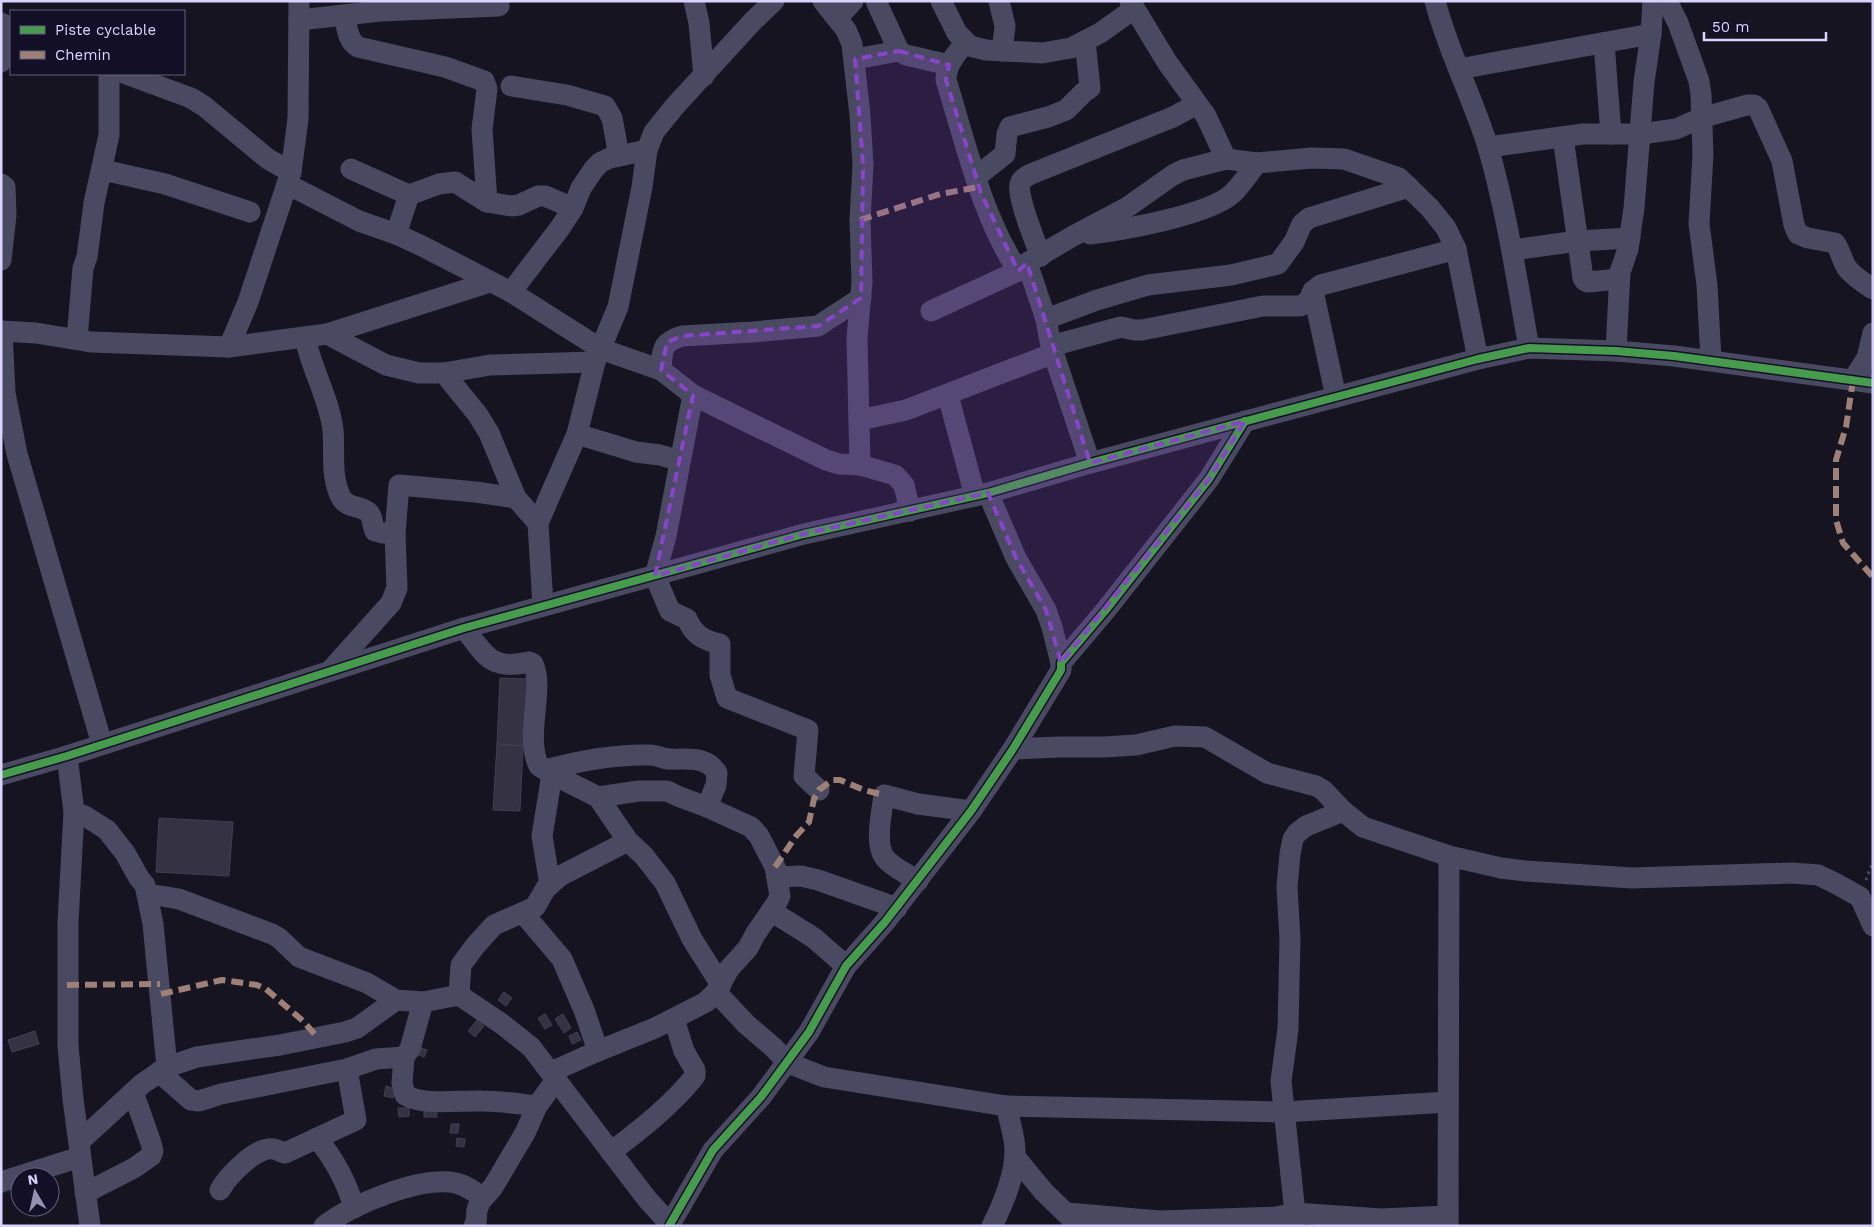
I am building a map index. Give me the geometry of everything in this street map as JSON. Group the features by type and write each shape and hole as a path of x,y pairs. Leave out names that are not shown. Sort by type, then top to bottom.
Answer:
{"street":[{"path":"694,1 699,23 704,76"},
{"path":"544,606 538,523 577,434 598,356 618,307 647,150 654,132 663,120 753,21 774,1"},
{"path":"853,1 830,9 849,37 855,59 863,165 860,220 861,298 857,338 860,466"},
{"path":"876,1 899,52"},
{"path":"941,1 957,33 973,48 1042,53 1071,48 1085,41 1100,33 1132,5 1162,54 1206,116 1226,159"},
{"path":"999,1 1004,26 1002,51"},
{"path":"1435,1 1441,26 1473,104 1488,147 1512,250 1529,348"},
{"path":"1616,351 1619,279 1630,238 1641,134 1644,82 1652,34 1653,1"},
{"path":"1667,1 1678,23 1699,81 1701,95 1703,154 1699,224 1707,285 1711,360"},
{"path":"229,347 248,302 289,178 298,119 299,11 344,15 380,11 499,6"},
{"path":"344,15 350,38 354,45 358,47 445,67 484,80 487,89 482,129 487,202"},
{"path":"1458,69 1652,34"},
{"path":"1,62 10,41"},
{"path":"976,177 1005,154 1007,134 1010,127 1066,110 1090,88 1085,41"},
{"path":"966,43 949,66 946,72 946,80 976,177 996,231 1028,263"},
{"path":"1604,43 1611,134"},
{"path":"855,59 899,52 949,66"},
{"path":"77,340 82,276 87,257 94,203 103,170 109,135 109,75"},
{"path":"129,75 191,98 204,106 289,178 359,220 396,234 511,292 598,356"},
{"path":"510,86 567,95 605,106 612,118 619,156"},
{"path":"1090,463 1053,349 1046,318 1028,263 1019,186 1023,180 1032,174 1173,117 1198,104"},
{"path":"1488,147 1583,134 1641,134 1676,129 1701,118 1747,105 1754,105 1758,108 1782,161 1794,225 1798,234 1808,238 1835,243 1840,250 1846,267 1873,290"},
{"path":"1563,137 1585,281 1619,279"},
{"path":"511,292 560,228 573,208 580,188 594,169 601,162 647,150"},
{"path":"931,311 1028,263 1072,236 1126,208 1162,182 1184,170 1226,159 1257,163 1312,158 1344,158 1399,178 1441,221 1456,249 1478,359"},
{"path":"1072,236 1107,232 1163,221 1208,207 1233,193 1257,163"},
{"path":"352,169 409,195 439,184 454,182 487,202 511,206 519,205 538,196 545,196 573,208"},
{"path":"103,170 165,184 250,212"},
{"path":"1,184 6,188 6,215 1,260"},
{"path":"1046,318 1148,285 1232,276 1278,264 1294,242 1302,224 1309,218 1409,187"},
{"path":"396,234 409,195"},
{"path":"1512,250 1578,241 1630,238"},
{"path":"860,420 906,410 948,395 1053,349 1121,327 1137,330 1263,306 1300,306 1308,302 1313,291 1321,285 1456,249"},
{"path":"102,744 17,454 5,393 2,331 36,333 109,343 229,347 327,334 490,282"},
{"path":"1313,291 1336,397"},
{"path":"661,370 662,351 667,342 673,338 818,326 861,298"},
{"path":"1,775 67,756 464,628 804,534 982,495 1090,463 1478,359 1529,348 1616,351 1711,360 1863,382 1873,333"},
{"path":"327,334 386,365 419,373 444,373 490,365 598,356 661,370 693,395 826,460 895,474 904,485 910,510"},
{"path":"305,337 332,428 333,461 342,498 349,506 369,513 374,530 382,533 395,533"},
{"path":"444,373 474,410 488,433 516,498 538,523"},
{"path":"693,395 666,536 655,576 670,611 687,619 692,629 704,640 720,644 720,675 727,698 808,730 804,776 819,790"},
{"path":"148,894 179,899 272,934 299,957 367,983 396,1000 423,1002 459,995 532,1047 647,1199 669,1225 713,1150 761,1097 788,1063 809,1032 846,966 897,908 971,811 1061,670 1052,627 1046,610 982,495 948,395"},
{"path":"1061,663 1105,611 1208,479 1245,422"},
{"path":"577,434 636,452 660,455 680,461"},
{"path":"330,670 391,603 397,588 395,533 399,486 476,492 516,498"},
{"path":"464,628 486,656 494,662 511,665 529,662 534,666 536,686 535,746 538,762 548,772 598,797 628,841 644,856 665,883 718,989 746,1024 773,1047 788,1063 824,1078 1006,1106 1284,1112 1448,1102"},
{"path":"1012,749 1104,747 1136,745 1175,736 1205,737 1267,773 1316,786 1323,790 1363,827 1450,856 1500,868 1632,878 1818,875 1860,897 1873,926"},
{"path":"548,772 565,764 608,758 651,755 667,759 696,759 712,767 718,773 716,785 707,807"},
{"path":"67,756 74,812 67,985 68,1046 90,1226"},
{"path":"548,772 542,836 550,885"},
{"path":"479,1223 478,1206 493,1187 516,1150 554,1076 598,1051 636,1037 706,1002 718,989 729,969 748,948 756,933 779,901 778,877 775,867 756,831 748,825 667,790 640,791 598,797"},
{"path":"918,881 884,857 880,840 884,795 918,804 971,811"},
{"path":"1295,1220 1281,1081 1288,1029 1290,940 1287,887 1290,854 1297,833 1306,826 1344,811"},
{"path":"74,812 96,822 109,832 125,853 138,878 145,885 148,894 161,994 163,1070 191,1100 196,1101 221,1094 347,1069 376,1059 404,1057"},
{"path":"459,995 461,965 494,925 523,913 538,903 550,885 560,876 628,841"},
{"path":"1015,1157 1044,1192 1073,1220 1159,1221 1276,1217 1295,1220 1381,1219 1448,1221 1450,856"},
{"path":"778,877 800,876 818,880 897,908"},
{"path":"771,911 814,938 846,966"},
{"path":"523,913 562,959 584,1010 598,1051"},
{"path":"1,1182 80,1150 133,1092 163,1070 197,1057 346,1032 357,1028 396,1000"},
{"path":"423,1002 410,1048 404,1057 402,1084 405,1095 425,1100 484,1101 537,1106"},
{"path":"611,1152 645,1126 674,1100 695,1076 695,1070 684,1051 674,1019"},
{"path":"220,1190 226,1179 236,1169 257,1155 270,1149 285,1153 356,1120 347,1069"},
{"path":"85,1193 134,1168 151,1156 153,1151 151,1143 133,1092"},
{"path":"992,1226 1005,1199 1015,1157 1014,1141 1006,1106"},
{"path":"317,1138 348,1188 354,1208"},
{"path":"324,1226 354,1208 402,1190 437,1182 450,1182 464,1186 483,1198"}],"highlighted area":[{"path":"899,51 949,65 946,80 981,193 1018,271 1027,263 1090,463 1245,421 1209,479 1061,663 1046,610 1016,558 988,493 804,534 655,576 693,395 661,370 667,342 682,336 818,326 861,298 863,165 855,59"}],"building":[{"path":"500,678 527,679 523,746 497,744"},
{"path":"497,744 523,746 520,811 493,810"},
{"path":"159,818 233,822 229,876 156,872"},
{"path":"504,992 512,998 506,1006 498,1000"},
{"path":"545,1014 552,1025 545,1029 538,1018"},
{"path":"563,1014 571,1028 564,1033 555,1019"},
{"path":"477,1020 484,1026 475,1037 468,1031"},
{"path":"35,1031 39,1044 12,1052 8,1040"},
{"path":"577,1032 581,1040 572,1044 569,1036"},
{"path":"413,1045 427,1050 424,1057 411,1052"},
{"path":"386,1086 395,1089 393,1098 384,1096"},
{"path":"398,1108 409,1108 409,1116 399,1117"},
{"path":"424,1109 437,1109 437,1117 424,1117"},
{"path":"451,1124 459,1124 458,1133 450,1133"},
{"path":"457,1138 465,1139 464,1147 456,1146"}],"marked path":[{"path":"860,220 940,194 979,187"},
{"path":"1853,380 1846,427 1836,460 1836,520 1843,543 1873,577"},
{"path":"775,867 796,836 809,822 814,799 819,790 833,780 840,780 864,790 884,795"},
{"path":"161,994 222,980 257,985 266,989 303,1021 318,1038"},
{"path":"67,985 160,984"}],"cycle path":[{"path":"1,775 67,756 464,628 804,534 988,493 1090,463 1336,397 1478,359 1529,348 1616,351 1674,356 1873,383"},
{"path":"669,1226 713,1150 761,1097 809,1032 846,966 885,922 971,811 1013,749 1061,670 1061,663 1105,611 1209,479 1245,421"}]}
